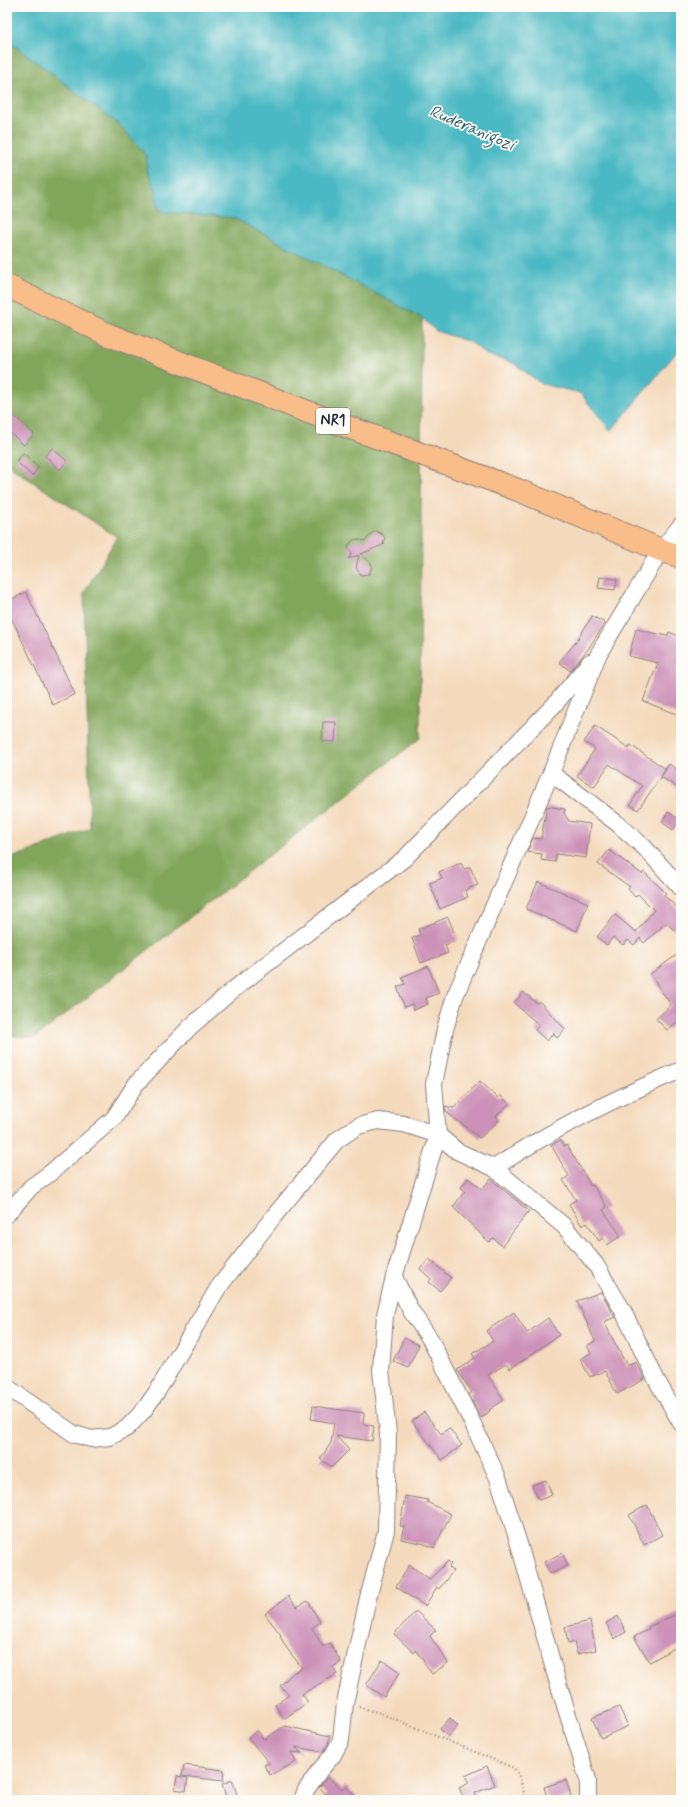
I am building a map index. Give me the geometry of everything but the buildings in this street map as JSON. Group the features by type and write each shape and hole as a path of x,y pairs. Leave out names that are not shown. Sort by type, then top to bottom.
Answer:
{"highway":[{"name":"NR1","path":"7,286 110,334 308,412 518,490 660,550 681,557"}],"street":[{"path":"302,1800 317,1775 333,1755 341,1740 345,1704 368,1598 386,1531 388,1433 381,1370 382,1342 385,1316 394,1277 438,1135 434,1084 443,1036 455,996 551,773 599,653 660,550 681,525"},
{"path":"7,1214 30,1187 49,1174 114,1118 136,1084 156,1060 190,1027 234,989 405,858 555,704 599,653"},
{"path":"551,773 624,829 681,888"},
{"path":"494,1168 531,1144 584,1114 625,1094 681,1070"},
{"path":"7,1387 74,1434 91,1439 110,1437 127,1428 144,1410 158,1390 218,1288 274,1216 337,1140 358,1126 378,1121 404,1124 438,1135 457,1151 494,1168 564,1226 596,1265 622,1309 656,1379 681,1423"},
{"path":"394,1277 411,1311 430,1339 471,1420 498,1478 519,1544 554,1673 588,1780 588,1800"}],"path":[{"path":"345,1704 380,1713 514,1768 519,1775 526,1800"}],"green space":[{"path":"7,40 121,125 146,155 148,173 156,189 159,209 170,213 185,212 234,218 422,318 420,738 35,1038 7,1035 7,860 90,828 84,593 117,537 7,465"}],"water":[{"name":"Ruderanigozi","path":"7,7 681,7 681,347 611,431 580,393 542,384 513,363 484,354 476,346 467,341 436,331 422,318 234,218 164,212 159,209 157,203 156,189 148,173 146,155 121,126 7,40"}]}
